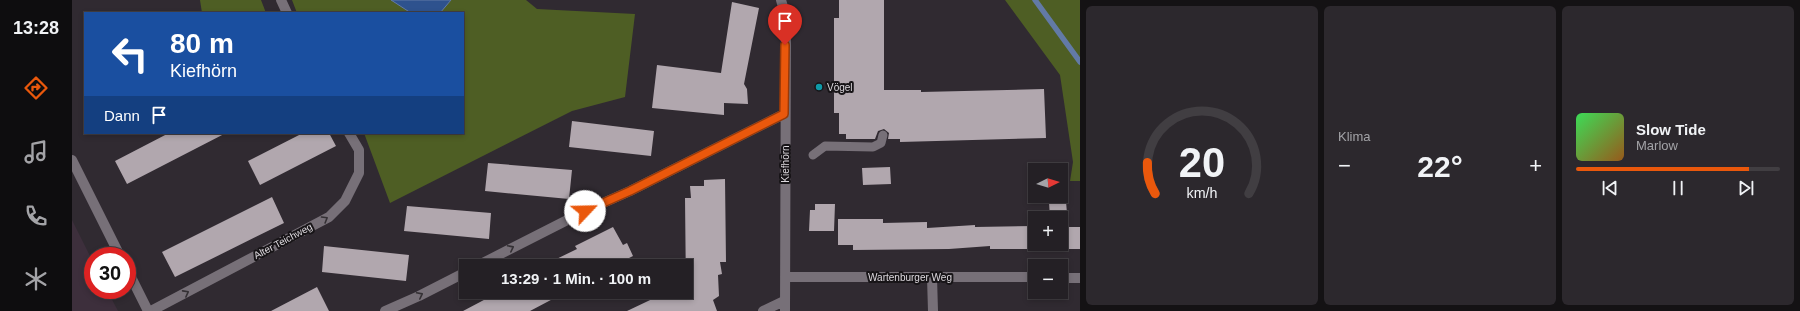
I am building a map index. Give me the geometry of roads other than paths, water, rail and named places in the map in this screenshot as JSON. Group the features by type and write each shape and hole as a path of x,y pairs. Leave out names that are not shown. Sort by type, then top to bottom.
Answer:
{"street":[{"path":"281,0 287,12"},
{"name":"Kiefhörn","path":"781,0 786,17 784,114 784,306"},
{"path":"491,259 585,211 630,191 784,114"},
{"name":"Alter Teichweg","path":"136,285 150,311 329,217 345,201 359,173 359,150 350,134"},
{"path":"72,160 116,247"},
{"path":"385,311 459,276"},
{"name":"Wartenburger Weg","path":"785,277 1028,278"},
{"path":"932,277 933,311"},
{"path":"1068,278 1080,278"},
{"path":"763,311 784,306"}],"lane":[{"path":"813,156 825,146 873,147 881,143 883,135"}],"water":[{"path":"391,0 451,0 441,12 409,12"}],"waterway":[{"path":"1035,0 1080,62"}],"place":[{"name":"Vögel","path":"819,87"}]}
